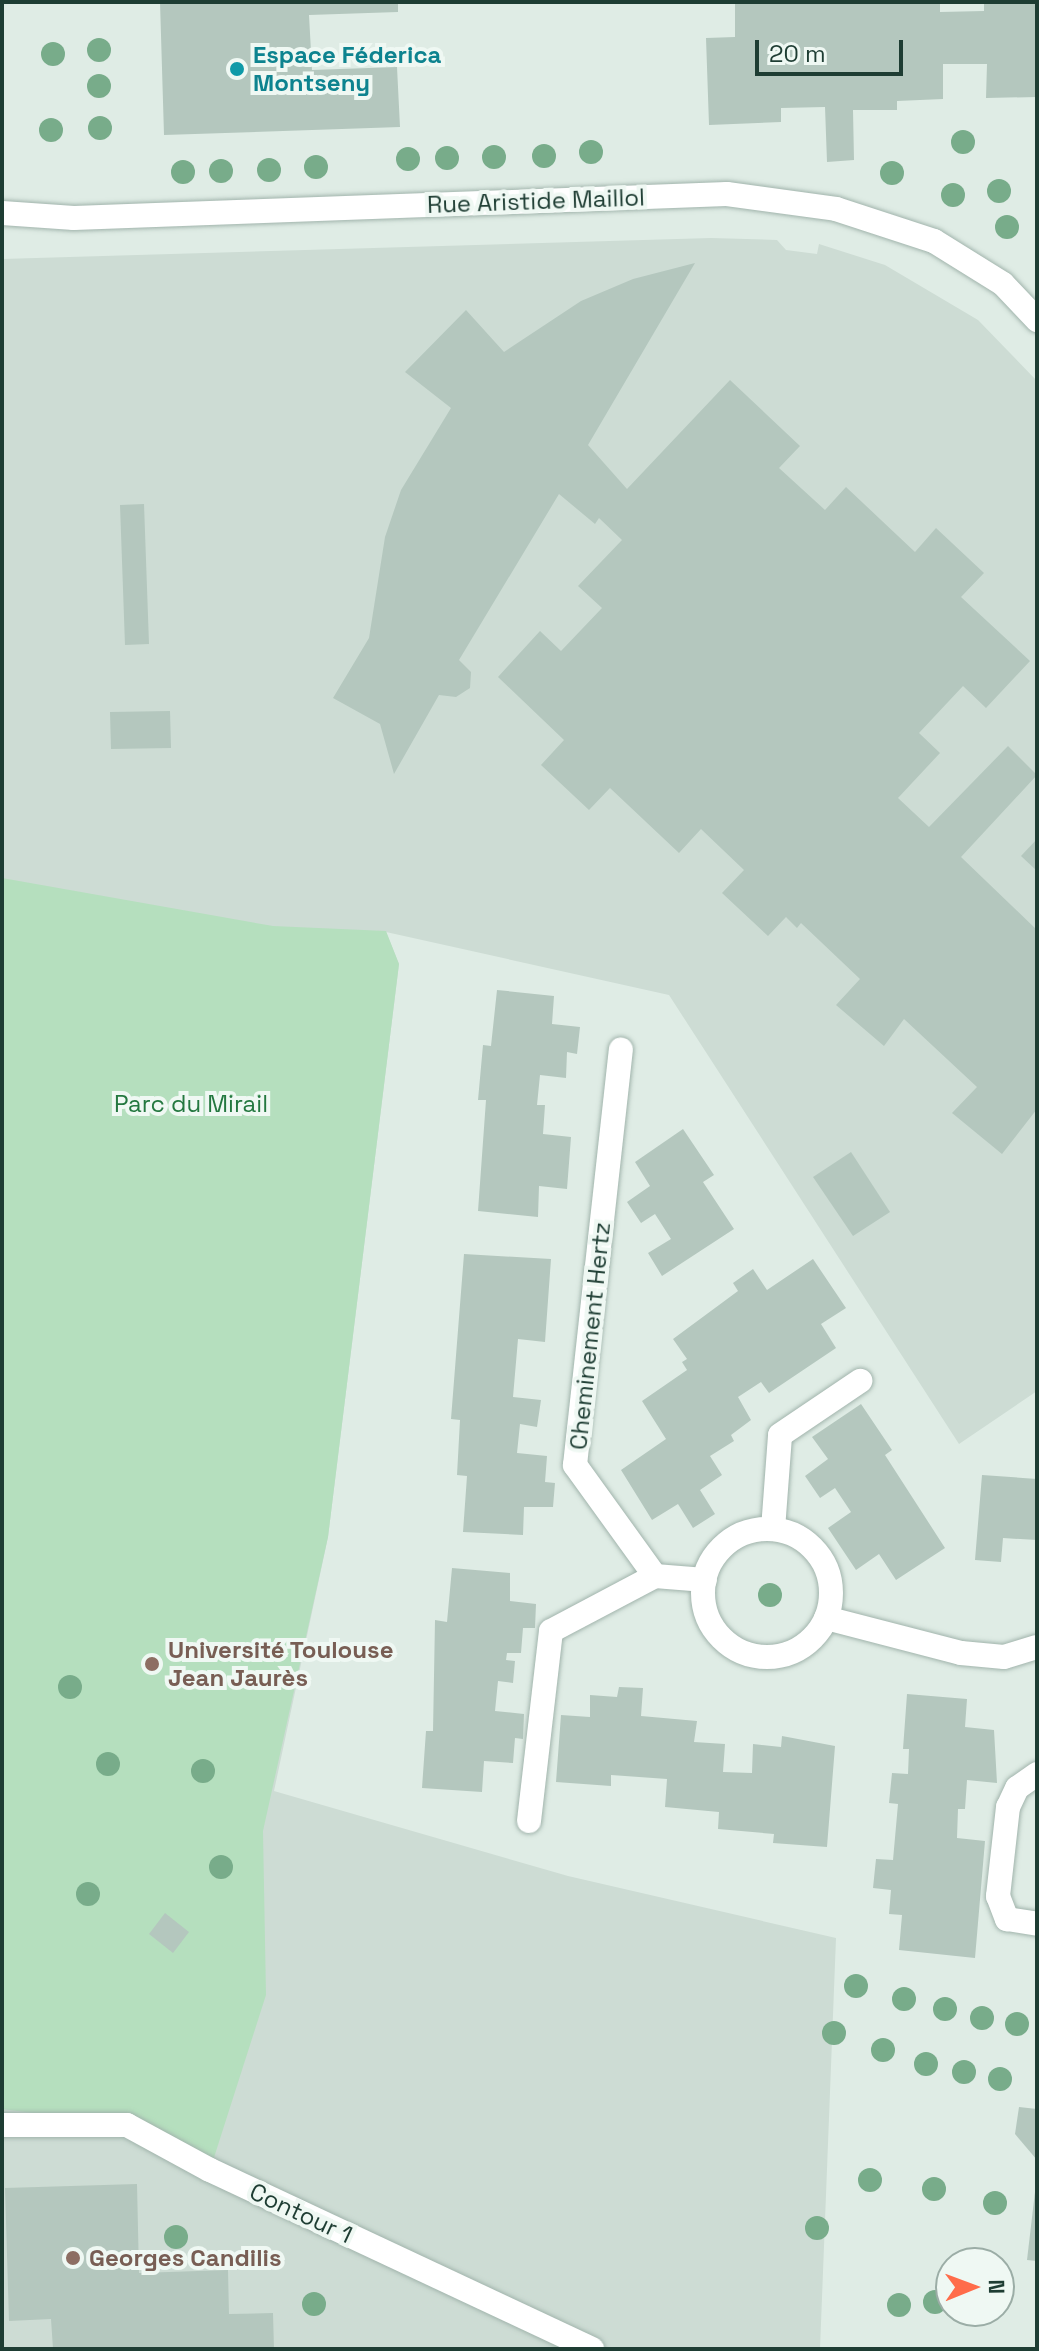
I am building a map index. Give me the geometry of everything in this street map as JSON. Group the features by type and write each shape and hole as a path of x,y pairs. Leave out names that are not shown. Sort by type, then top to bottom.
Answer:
{"street":[{"name":"Rue Aristide Maillol","path":"2,213 74,218 727,194 836,209 934,241 1003,284 1037,320"},
{"name":"Cheminement Hertz","path":"621,1050 575,1465 655,1576"},
{"path":"773,1529 780,1435 860,1381"},
{"path":"773,1529 793,1534 822,1561 831,1596 826,1618 802,1647 782,1655 749,1655 729,1645 707,1617 705,1580 716,1555 741,1535 773,1529"},
{"path":"529,1821 551,1631 655,1576 705,1580"},
{"path":"826,1618 961,1653 1004,1657 1037,1647"},
{"path":"1037,1774 1017,1788 1008,1807 998,1896 1007,1919 1037,1924"},
{"name":"Contour 1","path":"2,2125 127,2125 210,2170 592,2349"}],"shaded area":[{"path":"711,238 777,240 786,250 817,254 819,244 885,265 978,320 1037,381 1037,1391 959,1444 669,995 386,932 399,964 328,1537 274,1791 568,1876 836,1938 820,2349 2,2349 2,259"}],"green space":[{"name":"Parc du Mirail","path":"2,878 273,926 386,931 399,964 328,1537 263,1831 266,1995 210,2170 127,2125 2,2109"}],"building":[{"name":"Espace Féderica Montseny","path":"160,2 398,2 398,12 309,15 312,70 397,67 400,127 164,135"},
{"path":"735,2 940,2 940,12 984,11 984,2 1037,2 1037,97 986,98 987,64 943,64 943,99 897,101 897,110 853,110 854,160 827,162 825,107 781,108 781,122 709,125 706,38 735,37"},
{"path":"695,263 588,445 627,489 730,380 800,446 779,468 825,510 846,487 915,552 936,528 984,573 961,597 1030,661 986,708 963,686 919,733 940,753 898,798 929,827 1008,746 1037,775 961,857 1037,930 1037,1109 1002,1154 952,1113 977,1087 904,1019 884,1046 836,1005 860,979 801,923 797,928 786,917 768,936 722,893 744,870 701,829 679,853 610,788 589,810 541,765 564,740 498,677 540,631 561,651 602,608 578,586 622,540 599,518 595,524 559,494 459,660 471,672 470,688 456,697 439,695 394,774 380,724 333,698 369,638 385,537 401,490 451,408 405,372 466,310 504,352 581,301 633,279"},
{"path":"144,504 149,644 125,645 120,505"},
{"path":"170,711 171,748 111,749 110,712"},
{"path":"1037,839 1037,871 1021,856"},
{"path":"497,990 554,996 552,1024 580,1027 577,1054 567,1052 566,1078 540,1075 537,1105 545,1105 543,1134 571,1137 567,1189 539,1186 538,1217 478,1211 486,1100 478,1100 483,1045 491,1046"},
{"path":"683,1129 714,1175 703,1182 734,1229 662,1276 648,1253 671,1239 655,1214 641,1223 627,1202 650,1186 635,1162"},
{"path":"851,1152 890,1212 853,1236 813,1177"},
{"path":"464,1254 551,1259 545,1342 518,1339 513,1397 541,1400 537,1427 520,1424 517,1453 547,1456 545,1482 555,1483 553,1507 524,1507 523,1535 463,1532 467,1476 457,1475 460,1420 451,1419"},
{"path":"813,1259 846,1308 821,1324 836,1348 769,1393 761,1382 738,1397 751,1420 731,1435 734,1441 710,1456 722,1475 700,1490 715,1514 693,1528 678,1504 652,1520 621,1470 666,1439 642,1401 687,1370 682,1362 687,1359 673,1339 738,1291 733,1283 753,1269 767,1290"},
{"path":"861,1404 892,1450 885,1455 945,1548 896,1580 879,1554 856,1570 828,1528 851,1512 835,1488 820,1498 805,1476 828,1459 812,1437"},
{"path":"982,1475 1037,1479 1037,1540 1003,1538 1001,1562 975,1560"},
{"path":"452,1568 510,1573 510,1601 536,1604 535,1628 523,1628 521,1653 507,1653 506,1660 515,1661 513,1683 498,1681 495,1711 524,1714 523,1739 515,1738 513,1763 484,1761 482,1792 422,1788 426,1731 433,1731 435,1620 447,1622"},
{"path":"619,1687 643,1688 641,1716 697,1721 694,1742 725,1744 723,1772 752,1773 753,1744 781,1747 782,1736 835,1746 827,1847 773,1843 774,1834 718,1829 719,1812 665,1807 667,1779 611,1775 611,1786 556,1782 561,1715 590,1717 590,1695 617,1697"},
{"path":"907,1694 967,1699 965,1727 994,1730 997,1783 967,1780 965,1809 958,1809 957,1838 985,1841 975,1958 899,1950 902,1915 889,1914 891,1890 873,1888 876,1859 893,1860 898,1804 889,1803 892,1773 908,1774 909,1749 903,1749"},
{"path":"165,1913 189,1932 173,1953 149,1934"},
{"path":"1019,2107 1037,2109 1037,2160 1015,2134"},
{"name":"Georges Candilis","path":"137,2184 139,2273 228,2270 229,2314 273,2313 274,2349 53,2349 51,2319 9,2321 5,2188"},
{"path":"1037,2193 1037,2261 1027,2260"}],"place":[{"name":"Espace Féderica Montseny","path":"237,69"},
{"name":"Université Toulouse Jean Jaurès","path":"152,1664"},
{"name":"Georges Candilis","path":"73,2258"}]}
